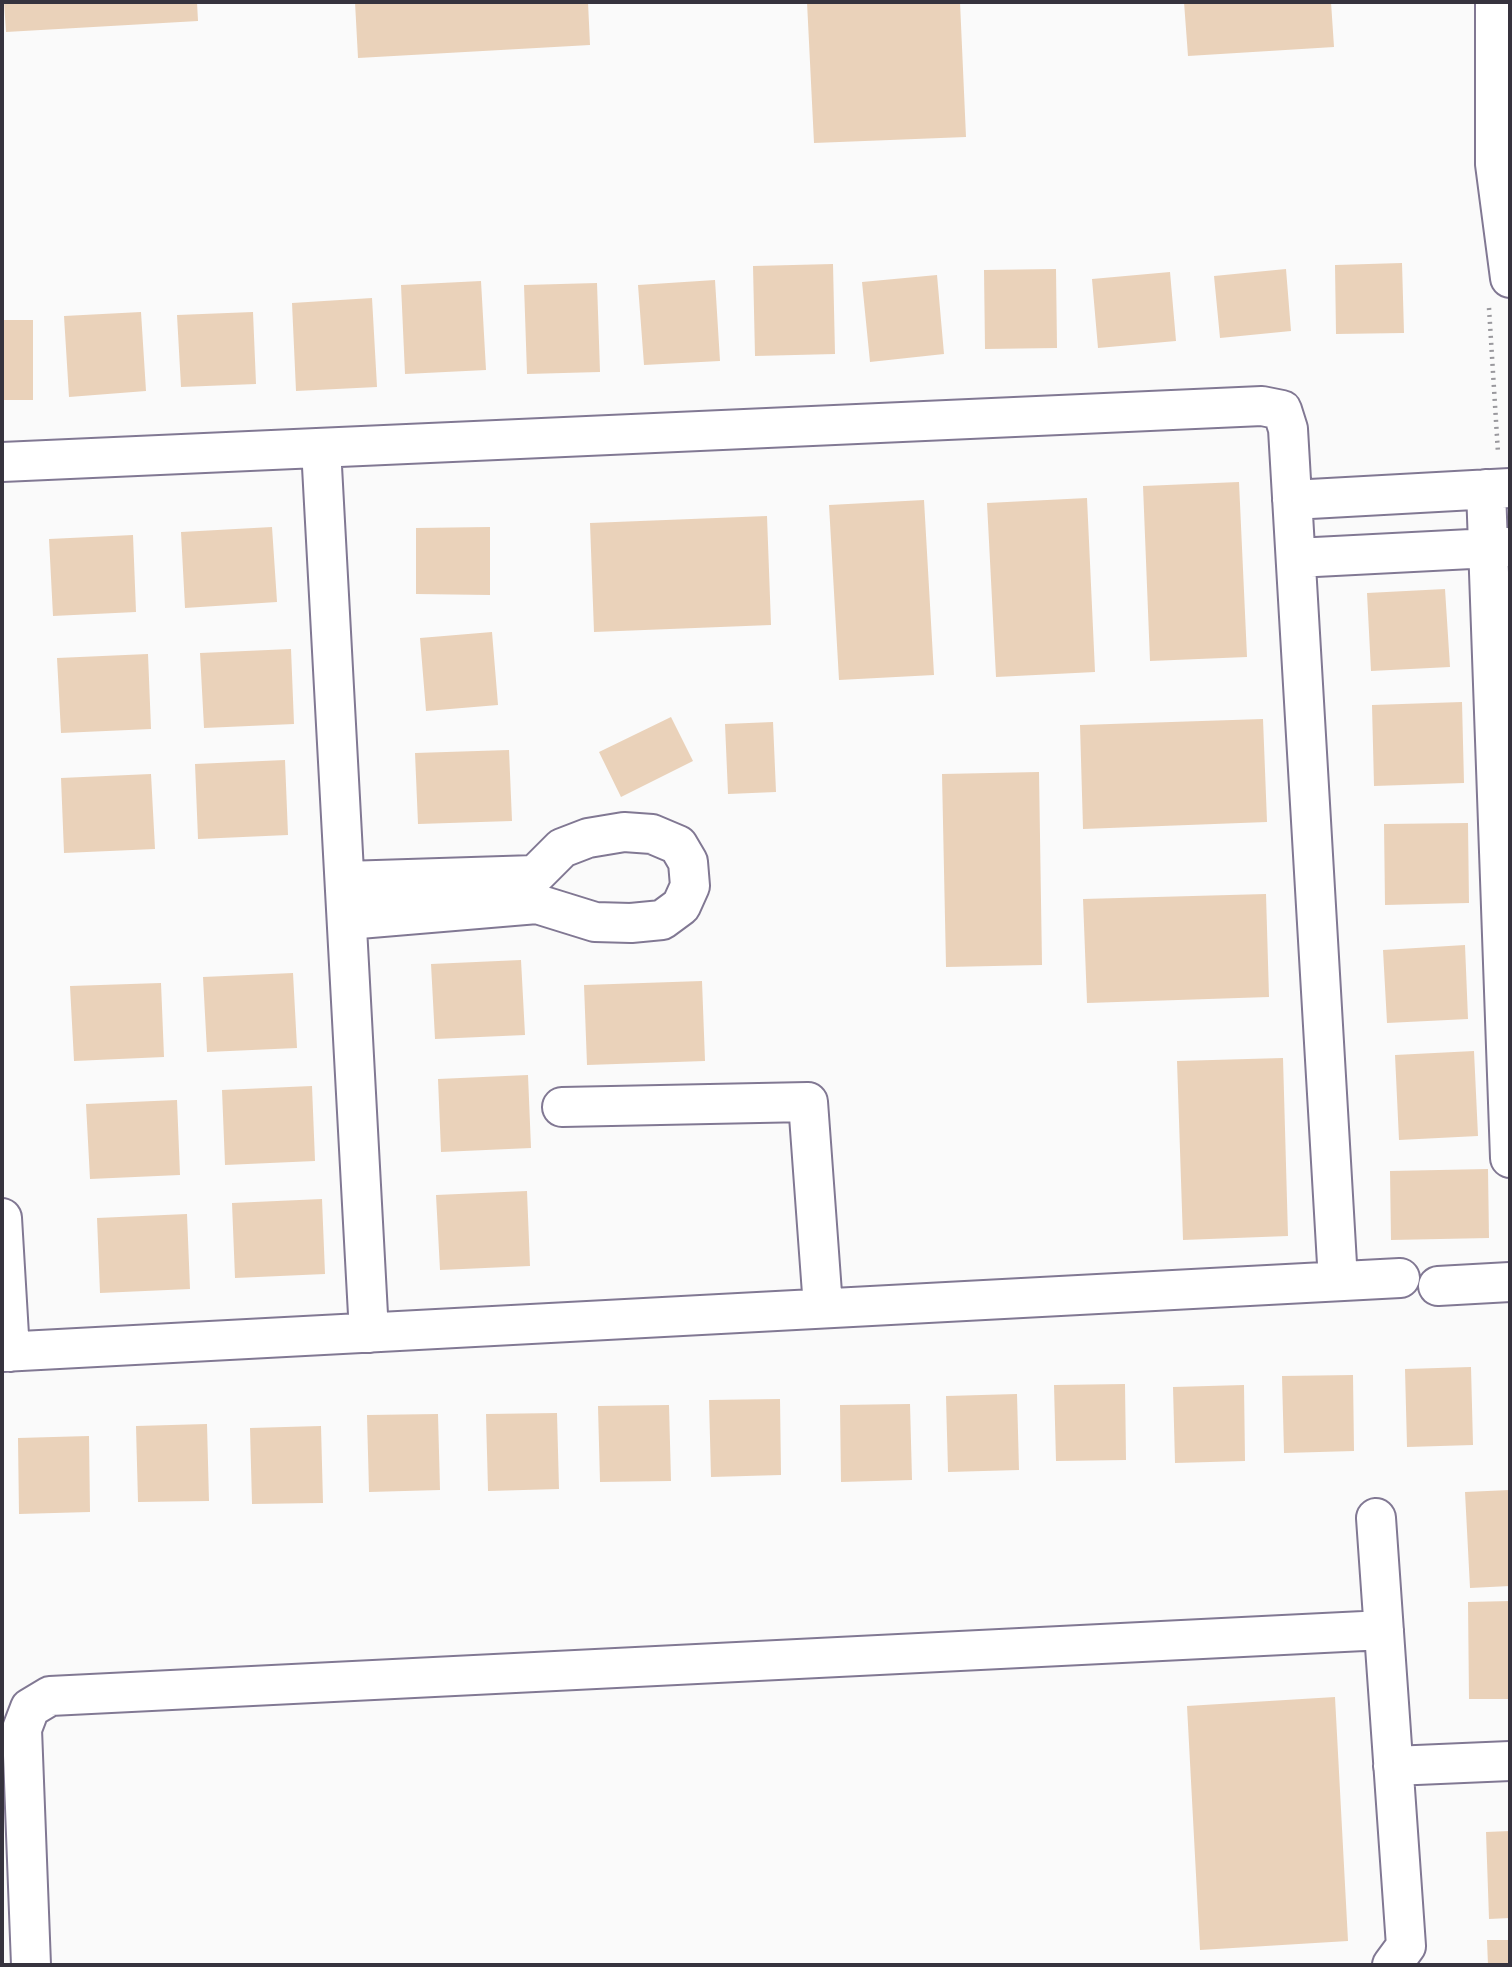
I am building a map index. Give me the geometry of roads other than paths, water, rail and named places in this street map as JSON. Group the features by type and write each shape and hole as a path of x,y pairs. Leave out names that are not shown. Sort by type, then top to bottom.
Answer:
{"street":[{"path":"1494,2 1495,164 1510,278"},
{"path":"2,462 1262,406 1282,410 1288,429 1338,1281"},
{"path":"321,448 369,1333"},
{"path":"1292,499 1498,489 1510,1158"},
{"path":"1296,558 1499,547"},
{"path":"345,881 535,876 562,848 588,838 624,832 652,834 678,845 688,862 690,886 681,906 662,919 652,921 595,922 537,904 347,920"},
{"path":"562,1107 808,1102 823,1307"},
{"path":"2,1218 6,1352 1401,1278"},
{"path":"1438,1286 1510,1282"},
{"path":"1376,1518 1406,1946 1392,1965"},
{"path":"31,1965 22,1729 30,1708 50,1696 1384,1630"},
{"path":"1393,1766 1510,1761"}]}
